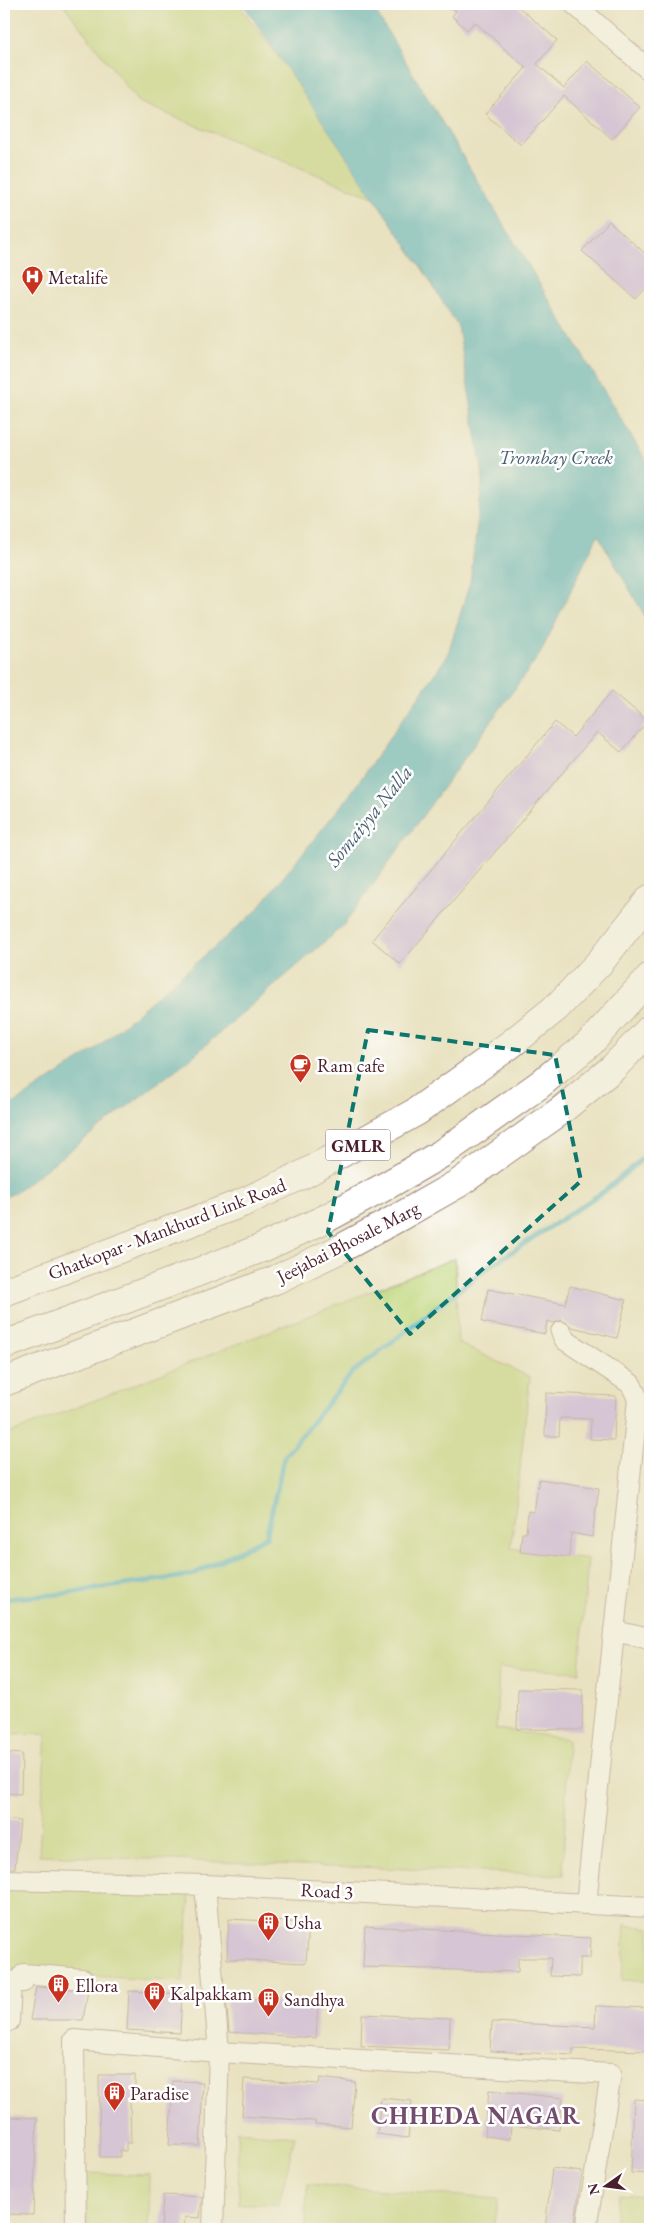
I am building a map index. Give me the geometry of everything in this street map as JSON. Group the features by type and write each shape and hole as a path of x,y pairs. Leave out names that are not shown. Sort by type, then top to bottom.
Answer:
{"highway":[{"name":"Ghatkopar - Mankhurd Link Road","path":"4,1292 242,1203 304,1174 416,1112 511,1044 557,1007 600,962 650,899"},
{"path":"4,1346 262,1248 325,1218 442,1154 539,1085 590,1044 650,977"},
{"name":"Jeejabai Bhosale Marg","path":"4,1382 275,1280 340,1249 401,1216 459,1183 559,1112 613,1068 650,1029"}],"street":[{"path":"574,4 650,71"},
{"path":"561,1332 565,1340 631,1384 638,1399 586,1904"},
{"path":"614,1631 650,1639"},
{"name":"Road 3","path":"4,1880 205,1885 650,1907"},
{"path":"205,1885 219,2052 213,2229"},
{"path":"9,2021 8,1981 23,1982 24,1974 83,1979"},
{"path":"76,2229 74,2040 219,2052 611,2074 586,2229"}],"highlighted area":[{"path":"368,1030 555,1055 581,1181 410,1334 328,1232"}],"green space":[{"path":"63,4 238,4 390,204 138,102"},
{"path":"455,1258 458,1343 530,1377 511,1548 588,1559 579,1672 499,1668 496,1729 568,1739 563,1875 39,1855 46,1734 4,1735 4,1436"},
{"path":"4,1888 190,1894 183,1982 4,1970"},
{"path":"625,1925 650,1928 650,1982 622,1980"},
{"path":"237,2131 295,2136 279,2204 239,2204"},
{"path":"86,2173 150,2175 149,2229 88,2229"},
{"path":"307,2184 498,2199 493,2229 306,2229"},
{"path":"619,2194 650,2196 650,2229 613,2229"}],"water":[{"name":"Trombay Creek","path":"243,4 371,4 650,467 650,625 598,535 540,654 343,926 191,1058 13,1194 4,1197 4,1110 93,1051 255,912 348,797 447,656 470,582 483,476 458,327 423,270"}],"building":[{"path":"447,4 515,4 557,40 537,64 564,88 587,61 640,107 612,139 564,96 521,145 485,114 526,68 475,22 467,30 452,16 456,11"},
{"path":"609,221 650,258 650,283 636,299 582,251"},
{"path":"612,691 648,721 621,752 597,732 400,964 372,940 555,722 573,737"},
{"path":"570,1286 626,1300 617,1338 572,1327 562,1320 554,1323 547,1321 545,1334 482,1322 488,1289 565,1304"},
{"path":"546,1393 616,1396 614,1440 590,1439 591,1419 560,1418 559,1436 545,1436"},
{"path":"539,1479 599,1488 592,1537 571,1533 569,1557 520,1552 522,1533 526,1533 528,1511 534,1512"},
{"path":"518,1689 583,1690 582,1730 517,1729"},
{"path":"4,1753 22,1754 21,1794 4,1793"},
{"path":"4,1819 20,1821 15,1868 4,1868"},
{"name":"Usha","path":"229,1919 309,1923 306,1963 227,1959"},
{"path":"365,1926 591,1938 590,1958 580,1958 580,1977 550,1976 551,1958 518,1958 518,1972 363,1967"},
{"name":"Ellora","path":"36,1987 88,1990 83,2020 30,2020"},
{"name":"Kalpakkam","path":"129,1991 182,1994 180,2033 127,2030"},
{"name":"Sandhya","path":"226,1998 318,2004 316,2038 229,2032"},
{"path":"596,2006 650,2008 650,2051 573,2049 573,2055 490,2051 492,2022 595,2027"},
{"path":"362,2014 450,2018 449,2050 361,2046"},
{"name":"Paradise","path":"99,2075 135,2075 135,2100 130,2100 131,2143 126,2143 126,2151 120,2151 120,2157 100,2157"},
{"path":"320,2078 355,2082 351,2127 315,2124 315,2121 242,2116 244,2079 319,2084"},
{"path":"173,2081 203,2082 200,2146 169,2145"},
{"path":"489,2090 563,2098 559,2130 511,2125 510,2139 485,2136"},
{"path":"381,2098 412,2101 408,2138 377,2134"},
{"path":"634,2099 650,2100 650,2174 631,2173"},
{"path":"7,2117 37,2118 33,2215 4,2214"},
{"path":"552,2168 582,2172 574,2229 545,2229"},
{"path":"163,2195 202,2197 200,2218 185,2217 184,2229 161,2229"}],"waterway":[{"path":"4,1599 61,1594 192,1575 266,1537 284,1457 353,1372 487,1268 606,1190 650,1152"}],"place":[{"name":"Metalife","path":"32,296"},
{"name":"Ram cafe","path":"301,1084"},
{"name":"Usha","path":"268,1941"},
{"name":"Ellora","path":"59,2004"},
{"name":"Kalpakkam","path":"154,2012"},
{"name":"Sandhya","path":"268,2018"},
{"name":"Paradise","path":"114,2112"}],"district":[{"name":"CHHEDA NAGAR","path":"476,2115"}],"water label":[{"name":"Somaiyya Nalla","path":"369,816"}]}
